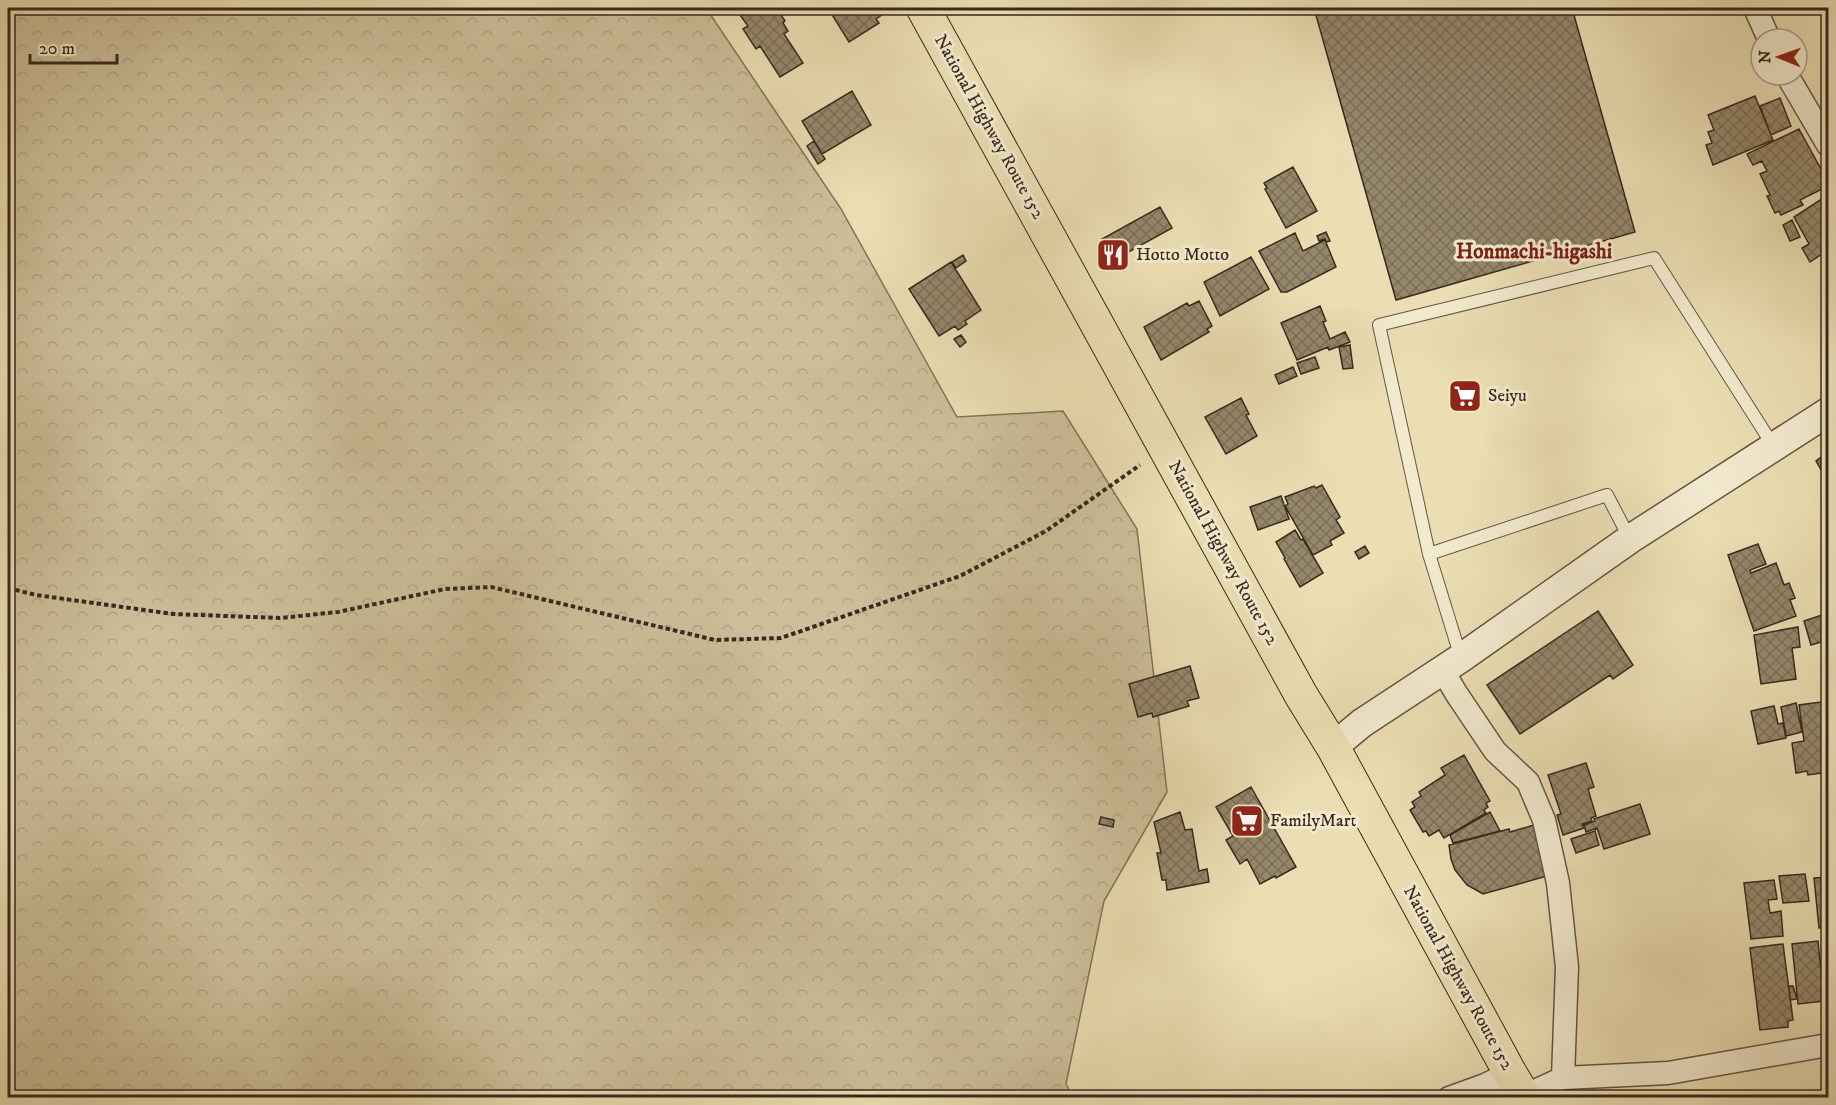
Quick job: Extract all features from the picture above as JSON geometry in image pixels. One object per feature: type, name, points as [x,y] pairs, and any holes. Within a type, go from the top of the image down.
[{"type":"highway","name":"National Highway Route 152","points":[[923,8],[1520,1089]]},
{"type":"street","points":[[1755,8],[1763,27]]},
{"type":"street","points":[[1794,87],[1828,145]]},
{"type":"street","points":[[1333,747],[1362,723],[1630,539],[1828,412]]},
{"type":"street","points":[[1451,663],[1456,693],[1495,751],[1528,782],[1545,820],[1558,883],[1567,967],[1563,1078]]},
{"type":"street","points":[[1449,1098],[1485,1085],[1520,1089],[1563,1078],[1668,1073],[1828,1045]]},
{"type":"lane","points":[[1451,663],[1378,325],[1654,258],[1774,447]]},
{"type":"lane","points":[[1429,554],[1606,495],[1630,539]]},
{"type":"path","points":[[8,588],[36,595],[173,614],[280,618],[338,612],[445,588],[491,586],[715,640],[781,638],[960,576],[1046,531],[1143,463]]},
{"type":"green space","points":[[8,8],[706,8],[841,209],[957,417],[1063,411],[1137,529],[1167,792],[1104,901],[1066,1084],[1073,1097],[8,1097]]},
{"type":"building","points":[[735,8],[776,8],[785,21],[783,23],[788,31],[784,34],[803,63],[780,77],[760,46],[756,49],[743,29],[748,26]]},
{"type":"building","points":[[840,8],[878,8],[883,14],[876,19],[879,23],[849,42],[831,13]]},
{"type":"building","points":[[1314,8],[1572,8],[1635,232],[1396,300]]},
{"type":"building","points":[[852,91],[871,125],[822,154],[802,121]]},
{"type":"building","points":[[1755,96],[1773,140],[1713,165],[1706,145],[1712,143],[1708,132],[1714,130],[1708,115]]},
{"type":"building","points":[[1780,98],[1791,126],[1771,135],[1760,106]]},
{"type":"building","points":[[1799,129],[1828,182],[1828,186],[1800,200],[1803,205],[1781,215],[1779,211],[1775,213],[1767,196],[1770,195],[1760,174],[1767,171],[1762,161],[1753,165],[1747,154]]},
{"type":"building","points":[[814,141],[825,159],[818,164],[807,146]]},
{"type":"building","points":[[1293,167],[1317,211],[1286,228],[1264,183]]},
{"type":"building","points":[[1828,195],[1828,250],[1810,262],[1802,248],[1809,244],[1794,217]]},
{"type":"building","points":[[1160,207],[1172,228],[1114,260],[1102,239]]},
{"type":"building","points":[[1792,220],[1800,237],[1790,241],[1783,225]]},
{"type":"building","points":[[1326,232],[1330,241],[1326,242],[1325,239],[1319,241],[1317,236]]},
{"type":"building","points":[[1295,233],[1303,251],[1325,240],[1336,267],[1287,292],[1281,292],[1259,251]]},
{"type":"building","points":[[963,255],[966,261],[956,268],[952,262]]},
{"type":"building","points":[[1251,257],[1269,289],[1220,316],[1204,282]]},
{"type":"building","points":[[951,262],[981,310],[965,321],[967,324],[958,330],[955,326],[939,336],[909,289]]},
{"type":"building","points":[[1199,301],[1212,326],[1207,329],[1209,332],[1161,360],[1144,327],[1187,303],[1189,306]]},
{"type":"building","points":[[1320,306],[1330,339],[1345,332],[1350,342],[1329,350],[1328,347],[1297,360],[1281,323]]},
{"type":"building","points":[[961,335],[966,342],[960,347],[954,339]]},
{"type":"building","points":[[1350,345],[1353,368],[1343,369],[1339,347]]},
{"type":"building","points":[[1315,357],[1319,368],[1301,374],[1297,363]]},
{"type":"building","points":[[1293,367],[1297,376],[1279,384],[1275,375]]},
{"type":"building","points":[[1241,398],[1249,414],[1246,415],[1257,436],[1226,454],[1205,417]]},
{"type":"building","points":[[1828,452],[1828,482],[1816,461]]},
{"type":"building","points":[[1322,485],[1340,517],[1336,520],[1344,533],[1330,541],[1332,545],[1313,555],[1285,506],[1288,504],[1285,497]]},
{"type":"building","points":[[1281,496],[1289,519],[1258,530],[1250,507]]},
{"type":"building","points":[[1295,530],[1323,573],[1300,587],[1276,542]]},
{"type":"building","points":[[1758,544],[1766,564],[1750,570],[1751,573],[1776,563],[1784,585],[1789,583],[1795,598],[1790,600],[1796,616],[1754,631],[1728,555]]},
{"type":"building","points":[[1365,546],[1369,553],[1359,559],[1355,552]]},
{"type":"building","points":[[1598,611],[1633,665],[1613,679],[1610,675],[1520,734],[1487,685]]},
{"type":"building","points":[[1828,613],[1828,640],[1811,645],[1804,621]]},
{"type":"building","points":[[1798,627],[1800,647],[1792,648],[1796,679],[1761,684],[1754,635]]},
{"type":"building","points":[[1190,666],[1199,698],[1187,701],[1189,706],[1153,717],[1152,713],[1138,717],[1129,684]]},
{"type":"building","points":[[1828,701],[1828,772],[1808,775],[1807,771],[1796,773],[1792,743],[1804,741],[1799,705]]},
{"type":"building","points":[[1796,703],[1802,732],[1786,736],[1781,707]]},
{"type":"building","points":[[1774,706],[1778,724],[1783,723],[1786,738],[1758,744],[1751,711]]},
{"type":"building","points":[[1464,755],[1490,801],[1486,803],[1488,807],[1484,810],[1486,813],[1444,838],[1439,830],[1429,836],[1426,831],[1423,832],[1410,810],[1415,807],[1412,802],[1421,796],[1419,792],[1445,775],[1441,768]]},
{"type":"building","points":[[1586,763],[1594,787],[1588,789],[1596,816],[1591,818],[1592,821],[1582,824],[1584,828],[1563,835],[1557,815],[1561,814],[1548,775]]},
{"type":"building","name":"FamilyMart","points":[[1251,787],[1296,867],[1260,884],[1247,859],[1240,864],[1226,840],[1233,836],[1216,807]]},
{"type":"building","points":[[1640,804],[1650,834],[1604,849],[1597,828],[1586,832],[1584,825],[1595,821],[1594,819]]},
{"type":"building","points":[[1180,812],[1185,830],[1192,829],[1199,871],[1207,869],[1209,882],[1167,890],[1166,880],[1162,880],[1157,853],[1161,853],[1154,822]]},
{"type":"building","points":[[1490,812],[1500,831],[1453,843],[1450,835]]},
{"type":"building","points":[[1101,817],[1114,820],[1113,827],[1099,824]]},
{"type":"building","points":[[1534,825],[1547,876],[1483,894],[1467,885],[1455,870],[1449,845],[1509,829],[1510,832]]},
{"type":"building","points":[[1595,831],[1599,845],[1576,853],[1571,839]]},
{"type":"building","points":[[1805,874],[1809,901],[1783,903],[1779,876]]},
{"type":"building","points":[[1828,877],[1828,927],[1819,928],[1814,878]]},
{"type":"building","points":[[1774,880],[1777,899],[1768,900],[1770,913],[1781,911],[1783,936],[1751,939],[1744,883]]},
{"type":"building","points":[[1824,939],[1828,939],[1828,997],[1827,997]]},
{"type":"building","points":[[1818,941],[1824,1001],[1798,1004],[1792,944]]},
{"type":"building","points":[[1783,944],[1793,1020],[1788,1021],[1788,1027],[1760,1030],[1750,948]]},
{"type":"building","points":[[1789,986],[1793,986],[1797,999],[1790,1000]]},
{"type":"place","name":"Hotto Motto","points":[[1113,255]]},
{"type":"place","name":"Seiyu","points":[[1465,396]]},
{"type":"place","name":"FamilyMart","points":[[1247,821]]},
{"type":"district","name":"Honmachi-higashi","points":[[1534,252]]}]
